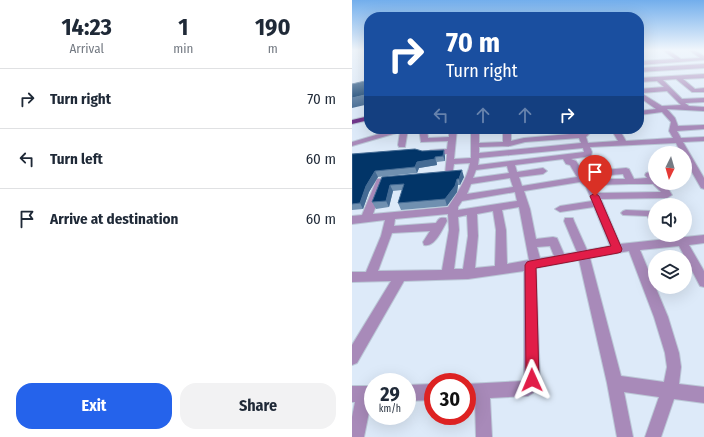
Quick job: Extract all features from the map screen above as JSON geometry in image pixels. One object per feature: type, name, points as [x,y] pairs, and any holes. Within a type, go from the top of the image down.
[{"type":"main road","points":[[352,118],[364,115]]},
{"type":"main road","points":[[352,122],[364,119]]},
{"type":"street","points":[[674,70],[692,90],[704,90]]},
{"type":"street","points":[[644,80],[704,76]]},
{"type":"street","points":[[659,79],[687,108]]},
{"type":"street","points":[[644,91],[668,89]]},
{"type":"street","points":[[644,98],[661,109],[673,120],[673,131],[678,142],[704,186]]},
{"type":"street","points":[[644,102],[663,100]]},
{"type":"street","points":[[670,100],[704,100]]},
{"type":"street","points":[[644,112],[661,109],[704,109]]},
{"type":"street","points":[[673,128],[704,127]]},
{"type":"street","points":[[352,144],[387,134]]},
{"type":"street","points":[[402,150],[404,134]]},
{"type":"street","points":[[423,134],[424,140],[452,139]]},
{"type":"street","points":[[450,162],[452,134]]},
{"type":"street","points":[[428,242],[452,212],[455,204],[460,198],[464,170],[475,145],[475,134]]},
{"type":"street","points":[[507,134],[507,144]]},
{"type":"street","points":[[475,145],[507,144],[524,140],[568,134]]},
{"type":"street","points":[[450,162],[464,170],[588,154],[583,134]]},
{"type":"street","points":[[618,134],[624,144]]},
{"type":"street","points":[[464,170],[586,146],[678,142],[704,139]]},
{"type":"street","points":[[424,153],[452,151]]},
{"type":"street","points":[[565,157],[569,162],[573,163],[596,199],[618,249]]},
{"type":"street","points":[[450,162],[464,170],[514,176],[543,171]]},
{"type":"street","points":[[476,392],[528,388],[531,385],[532,380],[531,244],[523,203],[510,164]]},
{"type":"street","points":[[366,219],[380,181],[407,178]]},
{"type":"street","points":[[460,198],[584,179],[648,182]]},
{"type":"street","points":[[560,209],[596,199],[667,195],[664,190]]},
{"type":"street","points":[[352,220],[452,212],[472,212],[523,203]]},
{"type":"street","points":[[497,208],[501,230],[501,270]]},
{"type":"street","points":[[447,275],[454,230],[452,212]]},
{"type":"street","points":[[468,274],[473,236],[472,212]]},
{"type":"street","points":[[626,213],[648,213]]},
{"type":"street","points":[[370,276],[391,217]]},
{"type":"street","points":[[569,221],[584,256],[615,382],[625,437]]},
{"type":"street","points":[[387,230],[440,226]]},
{"type":"street","points":[[692,240],[704,239]]},
{"type":"street","points":[[531,244],[553,241],[561,260]]},
{"type":"street","points":[[352,277],[468,274],[584,256],[651,242]]},
{"type":"street","points":[[683,242],[704,282]]},
{"type":"street","points":[[633,246],[661,317],[672,353],[674,367],[670,390],[653,437]]},
{"type":"street","points":[[352,358],[400,276]]},
{"type":"street","points":[[615,382],[704,395]]},
{"type":"street","points":[[356,437],[364,394]]},
{"type":"street","points":[[476,397],[484,437]]},
{"type":"building","points":[[364,81],[364,95],[352,98],[352,84]]},
{"type":"building","points":[[415,149],[422,151],[444,150],[443,156],[417,162],[415,167],[375,171],[366,186],[360,203],[352,204],[352,154]]},
{"type":"building","points":[[462,170],[455,186],[445,199],[398,203],[404,184],[390,185],[386,201],[372,202],[382,177]]},
{"type":"route","points":[[532,380],[532,306],[530,265],[618,249],[595,196]]}]
